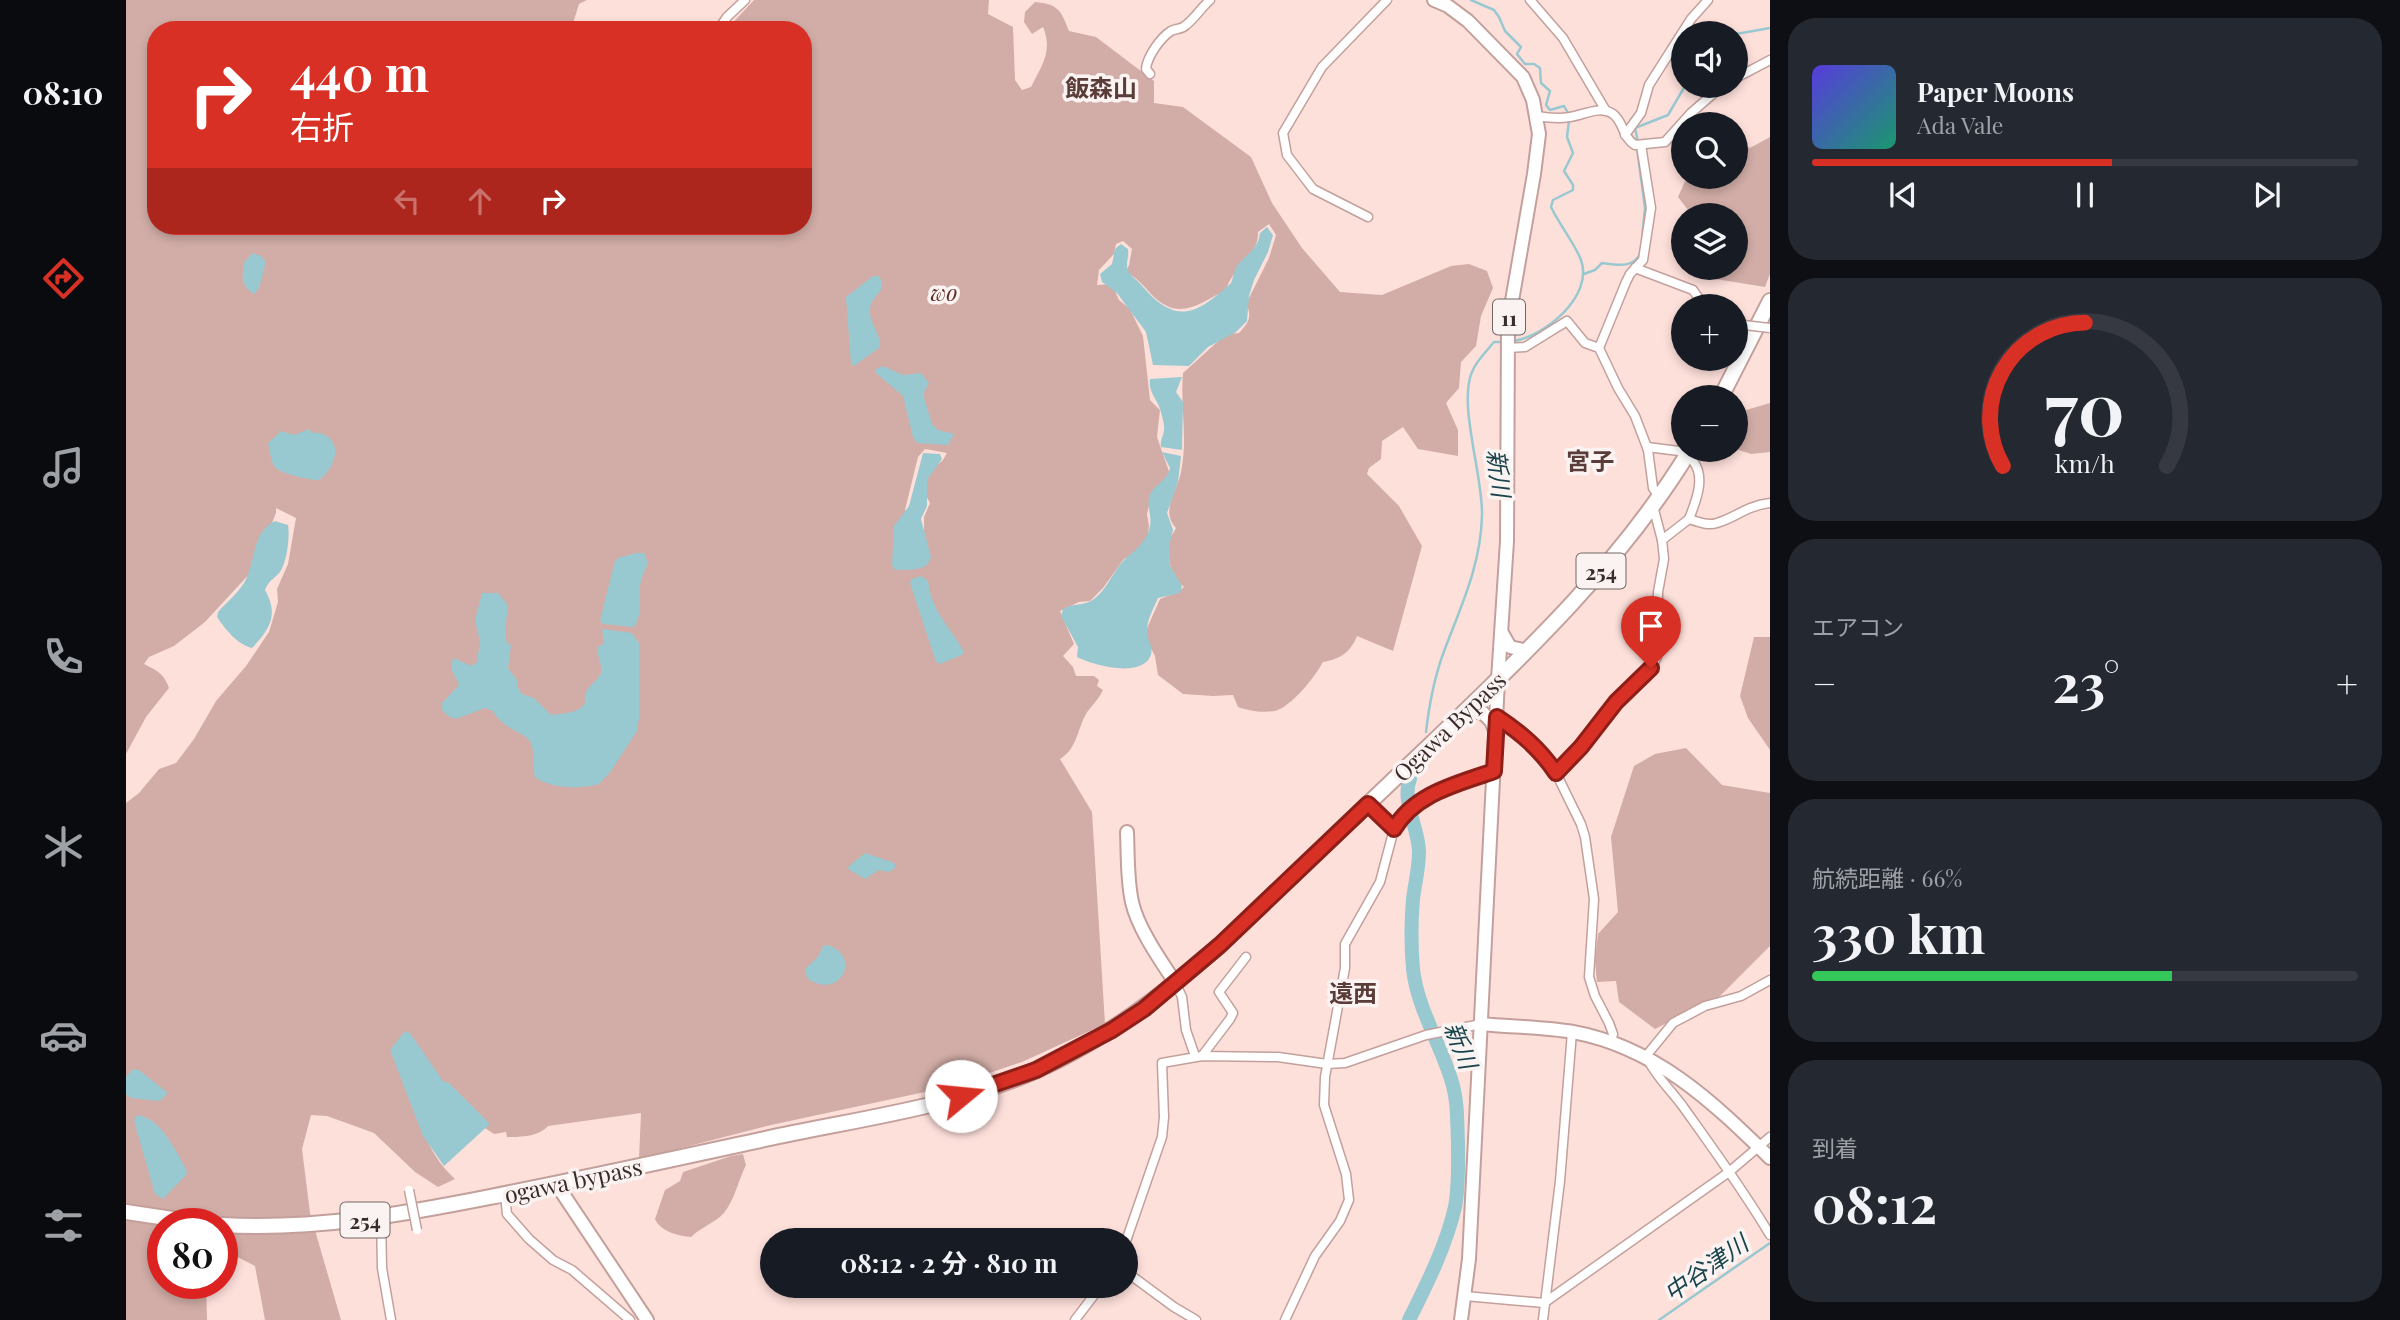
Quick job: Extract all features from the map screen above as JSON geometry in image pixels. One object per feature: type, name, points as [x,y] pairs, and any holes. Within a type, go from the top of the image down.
[{"type":"highway","points":[[1727,385],[1770,301]]},
{"type":"highway","name":"Ogawa Bypass","points":[[557,1185],[920,1107],[1004,1083],[1036,1070],[1112,1030],[1176,984],[1220,945],[1498,680],[1603,570],[1656,502],[1683,462]]},
{"type":"highway","name":"ogawa bypass","points":[[238,1226],[290,1226],[381,1218],[557,1185]]},
{"type":"highway","points":[[126,1212],[147,1215]]},
{"type":"main road","name":"11","points":[[1434,0],[1450,3],[1517,69],[1529,88],[1537,116],[1538,153],[1513,289],[1507,348],[1507,541],[1469,1259],[1461,1320]]},
{"type":"main road","points":[[1502,633],[1510,646],[1527,651]]},
{"type":"main road","points":[[1464,712],[1482,712],[1491,721],[1496,733]]},
{"type":"main road","points":[[1127,832],[1130,888],[1135,912],[1157,956],[1176,984]]},
{"type":"main road","points":[[1481,1024],[1572,1032],[1611,1042],[1646,1056],[1693,1088],[1770,1158]]},
{"type":"main road","points":[[557,1185],[645,1319]]},
{"type":"street","points":[[724,21],[745,0]]},
{"type":"street","points":[[1150,74],[1146,64],[1156,47],[1171,31],[1185,27],[1210,0]]},
{"type":"street","points":[[1368,217],[1312,189],[1287,155],[1283,133],[1322,67],[1387,0]]},
{"type":"street","points":[[1530,0],[1563,38],[1606,111]]},
{"type":"street","points":[[1625,135],[1641,113],[1645,93],[1656,74],[1691,19],[1709,0]]},
{"type":"street","points":[[1748,72],[1770,60]]},
{"type":"street","points":[[1537,116],[1552,119],[1574,117],[1591,111],[1606,111],[1615,116],[1630,142],[1641,145],[1665,142],[1708,98]]},
{"type":"street","points":[[1599,348],[1626,282],[1643,260],[1646,250],[1651,208],[1641,145]]},
{"type":"street","points":[[1635,268],[1693,290],[1696,294]]},
{"type":"street","points":[[1507,348],[1525,347],[1567,321],[1585,343],[1599,348],[1635,416],[1647,447],[1662,540],[1664,559],[1658,592],[1657,657],[1651,668],[1616,702],[1581,747],[1556,773]]},
{"type":"street","points":[[1748,326],[1770,328]]},
{"type":"street","points":[[1647,447],[1671,451]]},
{"type":"street","points":[[1662,540],[1689,519],[1700,481],[1699,470],[1694,462]]},
{"type":"street","points":[[1689,519],[1708,524],[1717,523],[1753,505],[1770,503]]},
{"type":"street","points":[[1497,717],[1522,734],[1544,755],[1556,773],[1585,837],[1594,899],[1590,977],[1595,996],[1613,1034],[1611,1042]]},
{"type":"street","points":[[1285,1320],[1315,1255],[1340,1220],[1349,1200],[1350,1190],[1346,1174],[1324,1105],[1327,1064],[1345,968],[1345,944],[1380,882],[1394,829],[1405,814],[1429,795],[1494,771]]},
{"type":"street","points":[[1368,804],[1394,829]]},
{"type":"street","points":[[1199,1056],[1233,1013],[1219,992],[1246,957]]},
{"type":"street","points":[[1770,980],[1741,996],[1705,1006],[1673,1023],[1646,1056],[1651,1067],[1682,1105],[1729,1172],[1770,1235]]},
{"type":"street","points":[[1176,984],[1182,997],[1186,1030],[1199,1056]]},
{"type":"street","points":[[1131,1228],[1162,1137],[1162,1062],[1199,1056],[1278,1058],[1327,1064],[1359,1060],[1426,1035],[1481,1024]]},
{"type":"street","points":[[1543,1320],[1560,1181],[1572,1032]]},
{"type":"street","points":[[1465,1296],[1544,1303],[1729,1172],[1770,1137]]},
{"type":"street","points":[[409,1190],[416,1230]]},
{"type":"street","points":[[505,1194],[507,1214],[529,1238],[553,1260],[572,1270],[630,1320]]},
{"type":"street","points":[[381,1218],[382,1268],[391,1320]]},
{"type":"street","points":[[1138,1281],[1196,1320]]},
{"type":"street","points":[[1075,1320],[1092,1298]]},
{"type":"green space","name":"wo","points":[[126,0],[587,0],[579,4],[574,21],[147,21],[147,235],[812,235],[812,21],[734,21],[754,0],[989,0],[988,14],[1013,27],[1015,80],[1022,90],[1031,87],[1042,65],[1047,43],[1043,27],[1032,34],[1024,22],[1025,12],[1035,2],[1049,5],[1058,10],[1069,31],[1096,37],[1154,81],[1154,103],[1183,107],[1251,157],[1272,203],[1302,248],[1340,292],[1382,295],[1451,266],[1469,264],[1487,271],[1493,288],[1481,316],[1476,346],[1461,362],[1459,388],[1446,403],[1458,430],[1458,456],[1418,449],[1403,427],[1382,441],[1381,459],[1369,468],[1367,474],[1399,506],[1422,546],[1393,651],[1357,636],[1344,654],[1323,662],[1305,688],[1288,704],[1277,710],[1260,712],[1238,707],[1233,695],[1183,694],[1158,675],[1155,656],[1144,635],[1160,599],[1184,587],[1172,576],[1167,544],[1176,528],[1171,522],[1169,508],[1183,460],[1183,373],[1226,334],[1239,333],[1245,326],[1249,316],[1246,304],[1269,258],[1276,235],[1269,224],[1258,232],[1254,248],[1226,290],[1188,308],[1170,307],[1161,302],[1126,272],[1132,249],[1123,241],[1116,244],[1114,254],[1099,270],[1097,285],[1112,284],[1119,300],[1130,309],[1143,336],[1150,400],[1160,410],[1157,437],[1171,477],[1152,494],[1147,514],[1147,540],[1138,552],[1124,559],[1090,601],[1079,602],[1060,611],[1074,644],[1063,656],[1073,667],[1076,676],[1094,676],[1099,680],[1097,686],[1103,690],[1086,714],[1070,750],[1060,759],[1092,812],[1105,1024],[1022,1062],[948,1087],[771,1125],[639,1159],[641,1113],[548,1126],[534,1134],[507,1137],[506,1132],[494,1134],[406,1076],[429,1144],[444,1168],[455,1179],[438,1187],[415,1172],[374,1133],[327,1116],[311,1115],[302,1149],[310,1213],[341,1320],[265,1320],[255,1266],[238,1257],[238,1208],[147,1208],[147,1299],[206,1299],[207,1320],[126,1320],[126,803],[139,793],[159,769],[176,763],[194,739],[216,701],[246,666],[269,632],[278,602],[277,589],[288,564],[296,518],[276,508],[253,570],[205,622],[174,646],[149,657],[144,664],[162,675],[169,688],[146,717],[126,754]],"holes":[[[925,449],[947,453],[928,473],[923,490],[930,503],[924,517],[924,541],[905,510],[918,457]]]},
{"type":"green space","points":[[1770,137],[1770,274],[1765,287],[1722,280],[1748,280],[1748,203],[1683,203],[1678,197],[1682,189],[1748,189],[1748,147]]},
{"type":"green space","points":[[1770,403],[1770,452],[1748,453],[1748,409]]},
{"type":"green space","points":[[1754,637],[1770,637],[1770,750],[1748,718],[1740,696]]},
{"type":"green space","points":[[1686,748],[1722,785],[1770,793],[1770,946],[1720,996],[1655,1029],[1619,1002],[1616,981],[1597,982],[1595,961],[1598,934],[1618,912],[1611,837],[1634,766],[1655,754]]},
{"type":"green space","points":[[743,1154],[746,1165],[724,1213],[691,1237],[670,1232],[657,1223],[655,1219],[665,1190],[680,1181],[683,1172]]},
{"type":"water","points":[[1267,227],[1273,235],[1249,296],[1247,321],[1236,332],[1208,347],[1189,366],[1153,365],[1146,332],[1117,293],[1102,282],[1100,274],[1112,264],[1115,249],[1121,244],[1128,249],[1129,272],[1155,299],[1166,307],[1187,311],[1208,302],[1231,283],[1237,266]]},
{"type":"water","points":[[253,253],[266,262],[259,288],[254,294],[244,284],[243,275],[245,261]]},
{"type":"water","points":[[873,276],[879,276],[882,282],[881,290],[873,300],[870,310],[880,347],[854,366],[851,364],[846,297]]},
{"type":"water","points":[[883,366],[903,375],[921,373],[929,383],[923,394],[932,424],[938,430],[954,434],[948,445],[917,443],[913,437],[903,396],[876,373],[876,369]]},
{"type":"water","points":[[1182,377],[1176,392],[1183,402],[1182,450],[1161,447],[1164,423],[1160,407],[1150,388],[1150,379]]},
{"type":"water","points":[[309,429],[312,433],[322,433],[334,444],[335,457],[329,470],[319,480],[295,476],[277,469],[273,464],[268,443],[281,431],[294,435]]},
{"type":"water","points":[[1162,452],[1181,456],[1178,482],[1167,513],[1173,530],[1169,546],[1170,566],[1182,586],[1180,593],[1158,598],[1147,626],[1151,653],[1145,663],[1136,667],[1115,668],[1084,660],[1077,657],[1078,647],[1061,616],[1063,609],[1094,599],[1146,537],[1150,523],[1149,498],[1170,468]]},
{"type":"water","points":[[923,453],[940,454],[942,459],[927,480],[927,506],[921,519],[931,557],[926,566],[921,568],[895,570],[892,565],[894,526],[909,506]]},
{"type":"water","points":[[275,521],[288,525],[287,549],[280,572],[265,590],[271,607],[271,621],[252,648],[237,640],[217,617],[218,612],[244,583],[258,540],[267,526]]},
{"type":"water","points":[[636,553],[644,553],[648,563],[641,583],[637,622],[634,627],[603,624],[600,620],[615,561]]},
{"type":"water","points":[[921,576],[928,581],[937,611],[964,652],[940,664],[936,662],[910,583],[912,579]]},
{"type":"water","points":[[482,593],[498,593],[508,605],[505,636],[511,646],[508,668],[518,681],[522,694],[534,698],[551,715],[574,711],[585,703],[588,689],[602,671],[597,647],[604,644],[602,629],[632,633],[639,643],[637,731],[611,771],[599,784],[565,787],[541,781],[535,777],[531,743],[502,722],[493,711],[485,708],[456,719],[441,709],[442,703],[459,685],[451,668],[454,658],[471,666],[477,662],[480,642],[475,620]]},
{"type":"water","points":[[865,853],[892,862],[895,868],[889,872],[879,870],[865,879],[848,869]]},
{"type":"water","points":[[828,945],[838,951],[844,959],[845,967],[843,975],[837,981],[829,985],[819,984],[807,978],[805,969],[818,957],[823,946]]},
{"type":"water","points":[[405,1031],[410,1033],[443,1081],[449,1083],[490,1124],[444,1166],[423,1136],[390,1050]]},
{"type":"water","points":[[133,1069],[139,1070],[168,1093],[160,1101],[131,1098],[126,1094],[126,1077]]},
{"type":"water","points":[[137,1115],[145,1117],[160,1128],[186,1169],[187,1174],[163,1199],[155,1194],[134,1120]]},
{"type":"waterway","points":[[1471,0],[1494,10],[1505,31],[1521,47],[1517,54],[1525,64],[1534,64],[1540,68],[1541,83],[1550,91],[1546,105],[1550,110],[1564,106],[1568,113],[1567,137],[1573,153],[1564,171],[1573,185],[1573,190],[1553,200],[1551,207],[1581,260],[1583,274],[1580,287],[1574,300],[1552,323],[1526,338],[1514,341]]},
{"type":"waterway","points":[[1748,32],[1770,28]]},
{"type":"waterway","points":[[1638,142],[1635,128],[1668,115],[1678,98]]},
{"type":"waterway","points":[[1637,148],[1645,208],[1642,239]]},
{"type":"waterway","points":[[1584,274],[1595,270],[1602,263],[1630,263],[1641,252]]},
{"type":"waterway","name":"新川","points":[[1426,732],[1437,673],[1469,586],[1481,534],[1481,499],[1469,421],[1468,386],[1474,368],[1494,342],[1504,342]]},
{"type":"waterway","name":"新川","points":[[1409,1320],[1447,1236],[1455,1207],[1458,1167],[1457,1111],[1453,1087],[1419,997],[1413,969],[1412,916],[1419,852],[1409,806],[1410,779]]},
{"type":"waterway","name":"中谷津川","points":[[1659,1320],[1770,1243]]},
{"type":"district","name":"飯森山","points":[[1101,87]]},
{"type":"district","name":"宮子","points":[[1590,460]]},
{"type":"district","name":"遠西","points":[[1353,992]]},
{"type":"route","points":[[961,1096],[1036,1070],[1075,1051],[1144,1009],[1220,945],[1368,804],[1394,829],[1405,814],[1429,795],[1494,771],[1497,717],[1522,734],[1544,755],[1556,773],[1581,747],[1606,713],[1651,668]]}]
